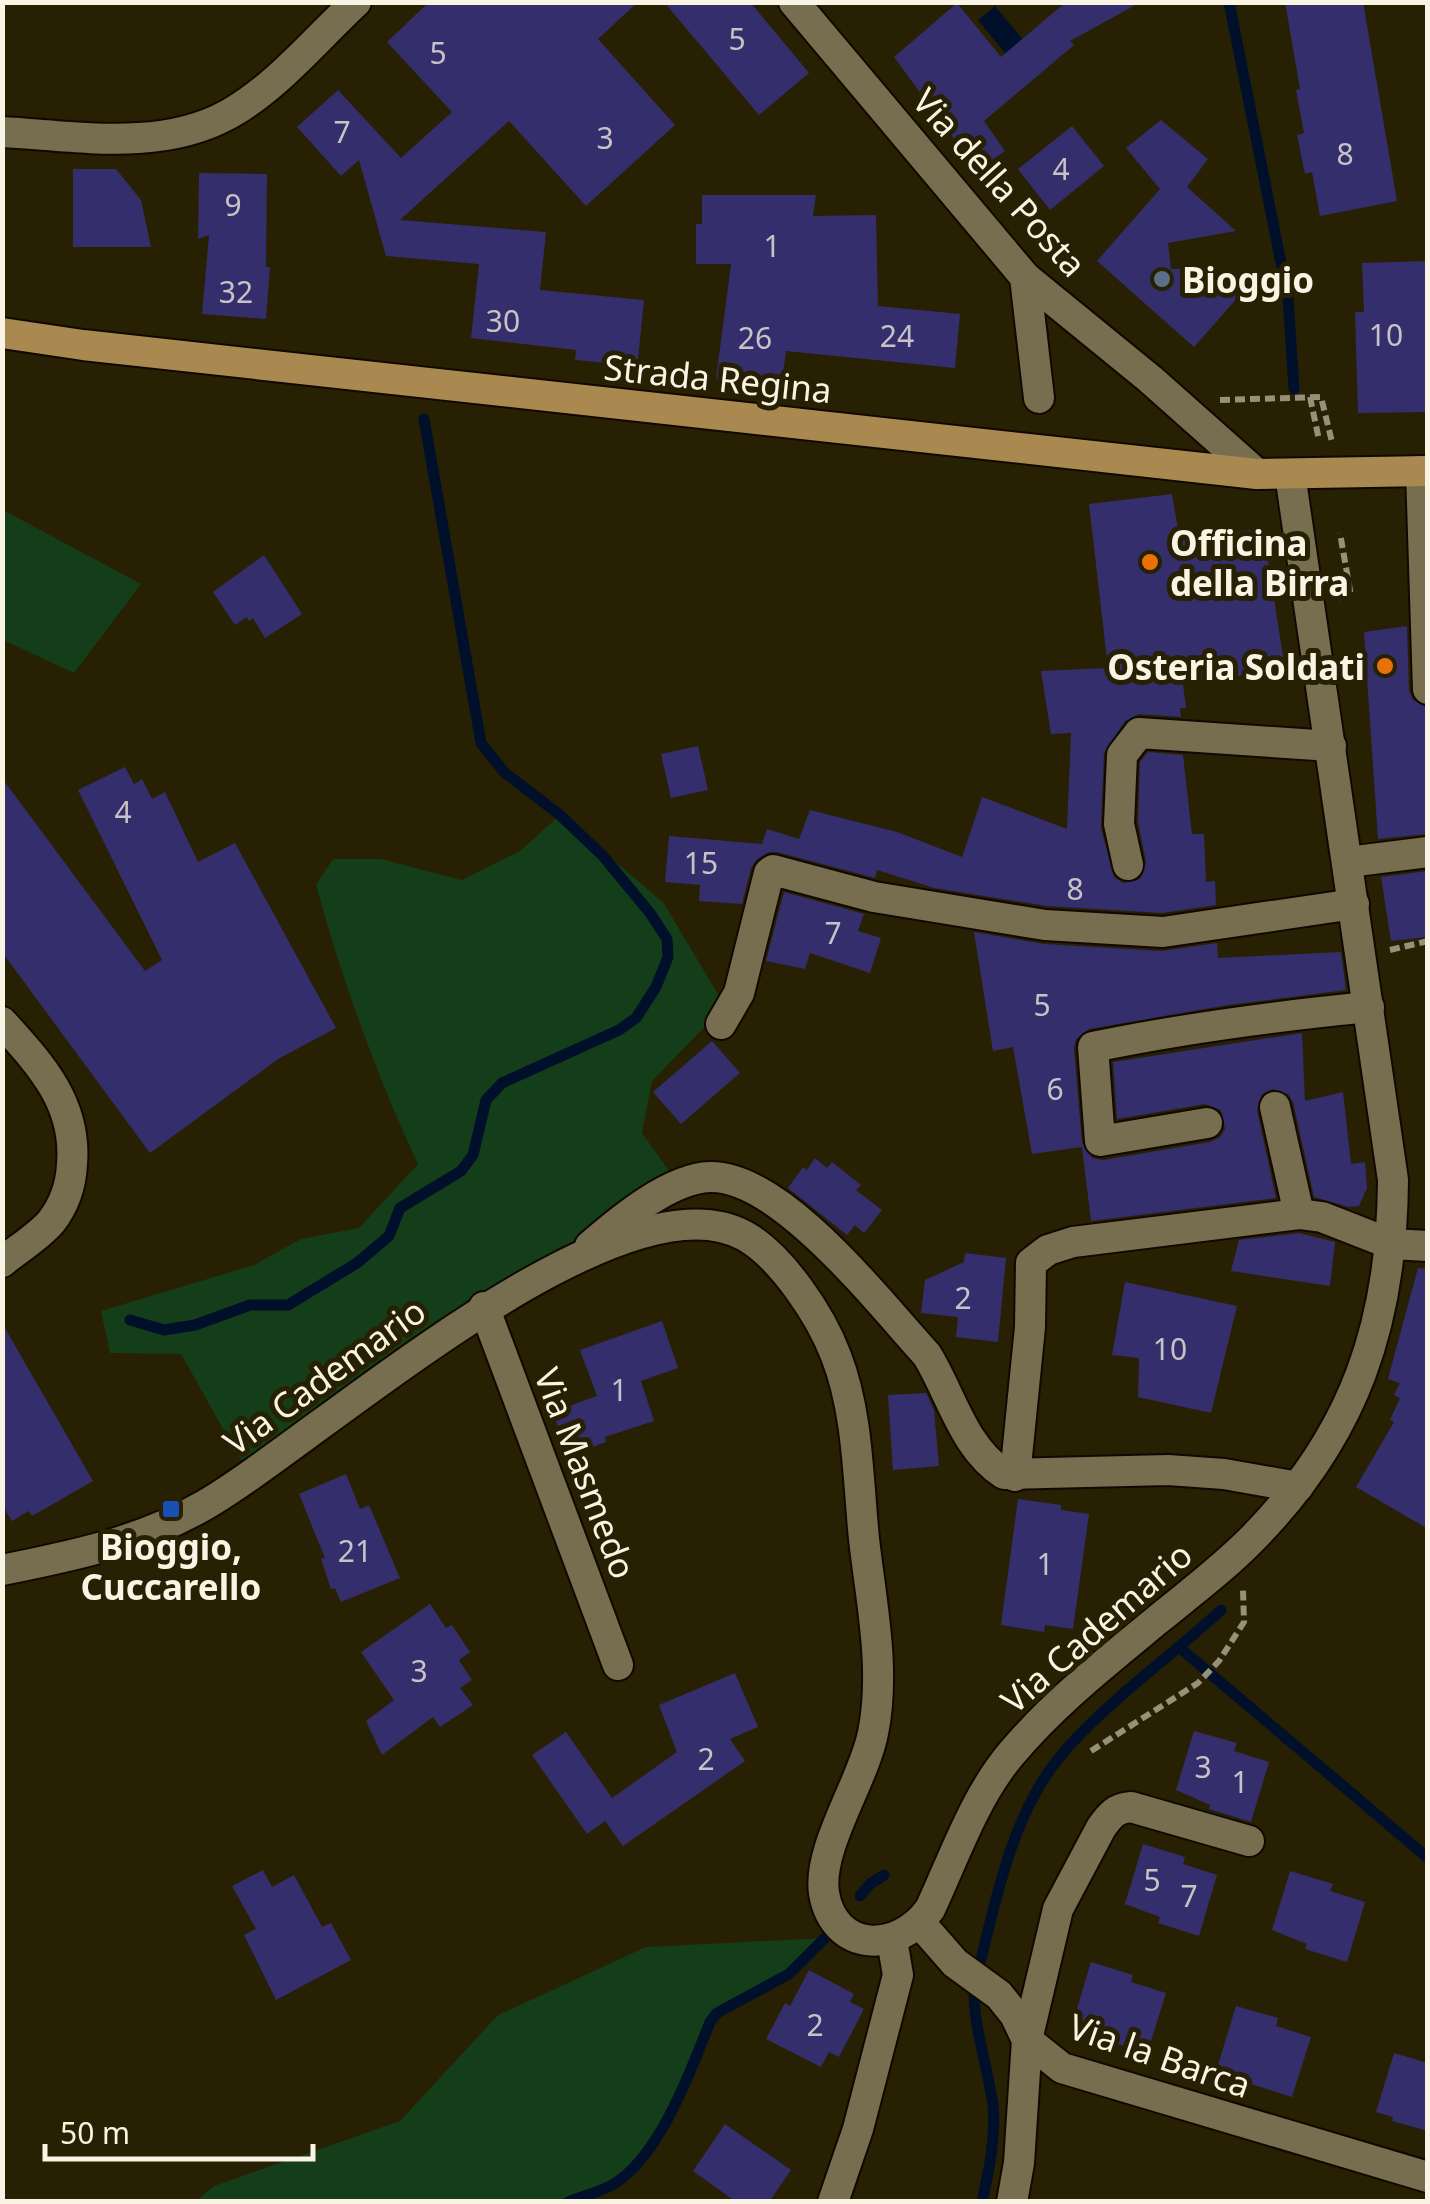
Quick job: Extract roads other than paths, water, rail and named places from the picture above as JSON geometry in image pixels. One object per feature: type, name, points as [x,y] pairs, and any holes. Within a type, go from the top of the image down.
[{"type":"main road","name":"Strada Regina","points":[[2,333],[83,346],[1256,474],[1424,471]]},
{"type":"street","points":[[2,132],[161,136],[212,122],[253,98],[356,2]]},
{"type":"street","name":"Via della Posta","points":[[794,2],[1026,277],[1256,474]]},
{"type":"street","points":[[1026,277],[1039,398]]},
{"type":"street","points":[[1424,471],[1428,689]]},
{"type":"street","name":"Via Cademario","points":[[2,1570],[119,1543],[202,1507],[253,1476],[484,1308],[538,1276],[678,1225],[703,1223],[726,1228],[748,1238],[784,1272],[835,1353],[852,1424],[876,1651],[877,1700],[863,1768],[826,1858],[824,1898],[846,1931],[866,1941],[892,1940],[920,1923],[1007,1758],[1075,1688],[1242,1549],[1298,1488],[1330,1444],[1363,1374],[1392,1244],[1393,1180],[1290,474]]},
{"type":"street","points":[[1128,865],[1118,824],[1122,755],[1139,732],[1330,746]]},
{"type":"street","points":[[1348,862],[1428,852]]},
{"type":"street","points":[[721,1024],[739,993],[769,873],[778,870],[874,897],[969,915],[1045,925],[1163,932],[1354,904]]},
{"type":"street","points":[[1207,1123],[1100,1141],[1093,1047],[1253,1018],[1370,1008]]},
{"type":"street","points":[[2,1022],[39,1063],[63,1099],[74,1142],[70,1190],[50,1222],[2,1262]]},
{"type":"street","points":[[1274,1107],[1299,1214]]},
{"type":"street","points":[[574,1260],[625,1216],[679,1185],[710,1177],[752,1186],[786,1207],[927,1355],[972,1444],[986,1462],[1004,1474],[1168,1470],[1224,1474],[1298,1488]]},
{"type":"street","points":[[1015,1476],[1030,1327],[1030,1272],[1038,1256],[1073,1242],[1299,1214],[1322,1217],[1392,1244],[1428,1246]]},
{"type":"street","name":"Via Masmedo","points":[[484,1308],[618,1666]]},
{"type":"street","points":[[1012,2202],[1019,2163],[1027,2040],[1058,1909],[1110,1815],[1131,1807],[1249,1840]]},
{"type":"street","name":"Via la Barca","points":[[920,1923],[1015,2016],[1027,2040],[1062,2068],[1428,2178]]},
{"type":"street","points":[[832,2202],[858,2129],[898,1975],[892,1940]]},
{"type":"water","points":[[995,6],[1031,49],[1014,64],[978,20]]},
{"type":"waterway","points":[[1229,2],[1288,298],[1294,389]]},
{"type":"waterway","points":[[130,1320],[164,1330],[195,1325],[250,1305],[288,1305],[357,1263],[389,1236],[400,1208],[461,1171],[473,1155],[486,1100],[502,1083],[619,1030],[636,1018],[656,987],[668,957],[667,939],[603,856],[560,815],[504,772],[481,743],[424,419]]},
{"type":"waterway","points":[[982,2202],[994,2118],[974,1987],[1017,1833],[1040,1785],[1076,1738],[1221,1610]]},
{"type":"waterway","points":[[1180,1648],[1428,1858]]},
{"type":"waterway","points":[[860,1896],[884,1875]]},
{"type":"waterway","points":[[568,2202],[612,2185],[644,2155],[672,2112],[717,2013],[789,1974],[825,1938]]},
{"type":"place","name":"Bioggio","points":[[1162,279]]},
{"type":"place","name":"Officina della Birra","points":[[1150,562]]},
{"type":"place","name":"Osteria Soldati","points":[[1385,666]]},
{"type":"place","name":"Bioggio, Cuccarello","points":[[171,1509]]}]
